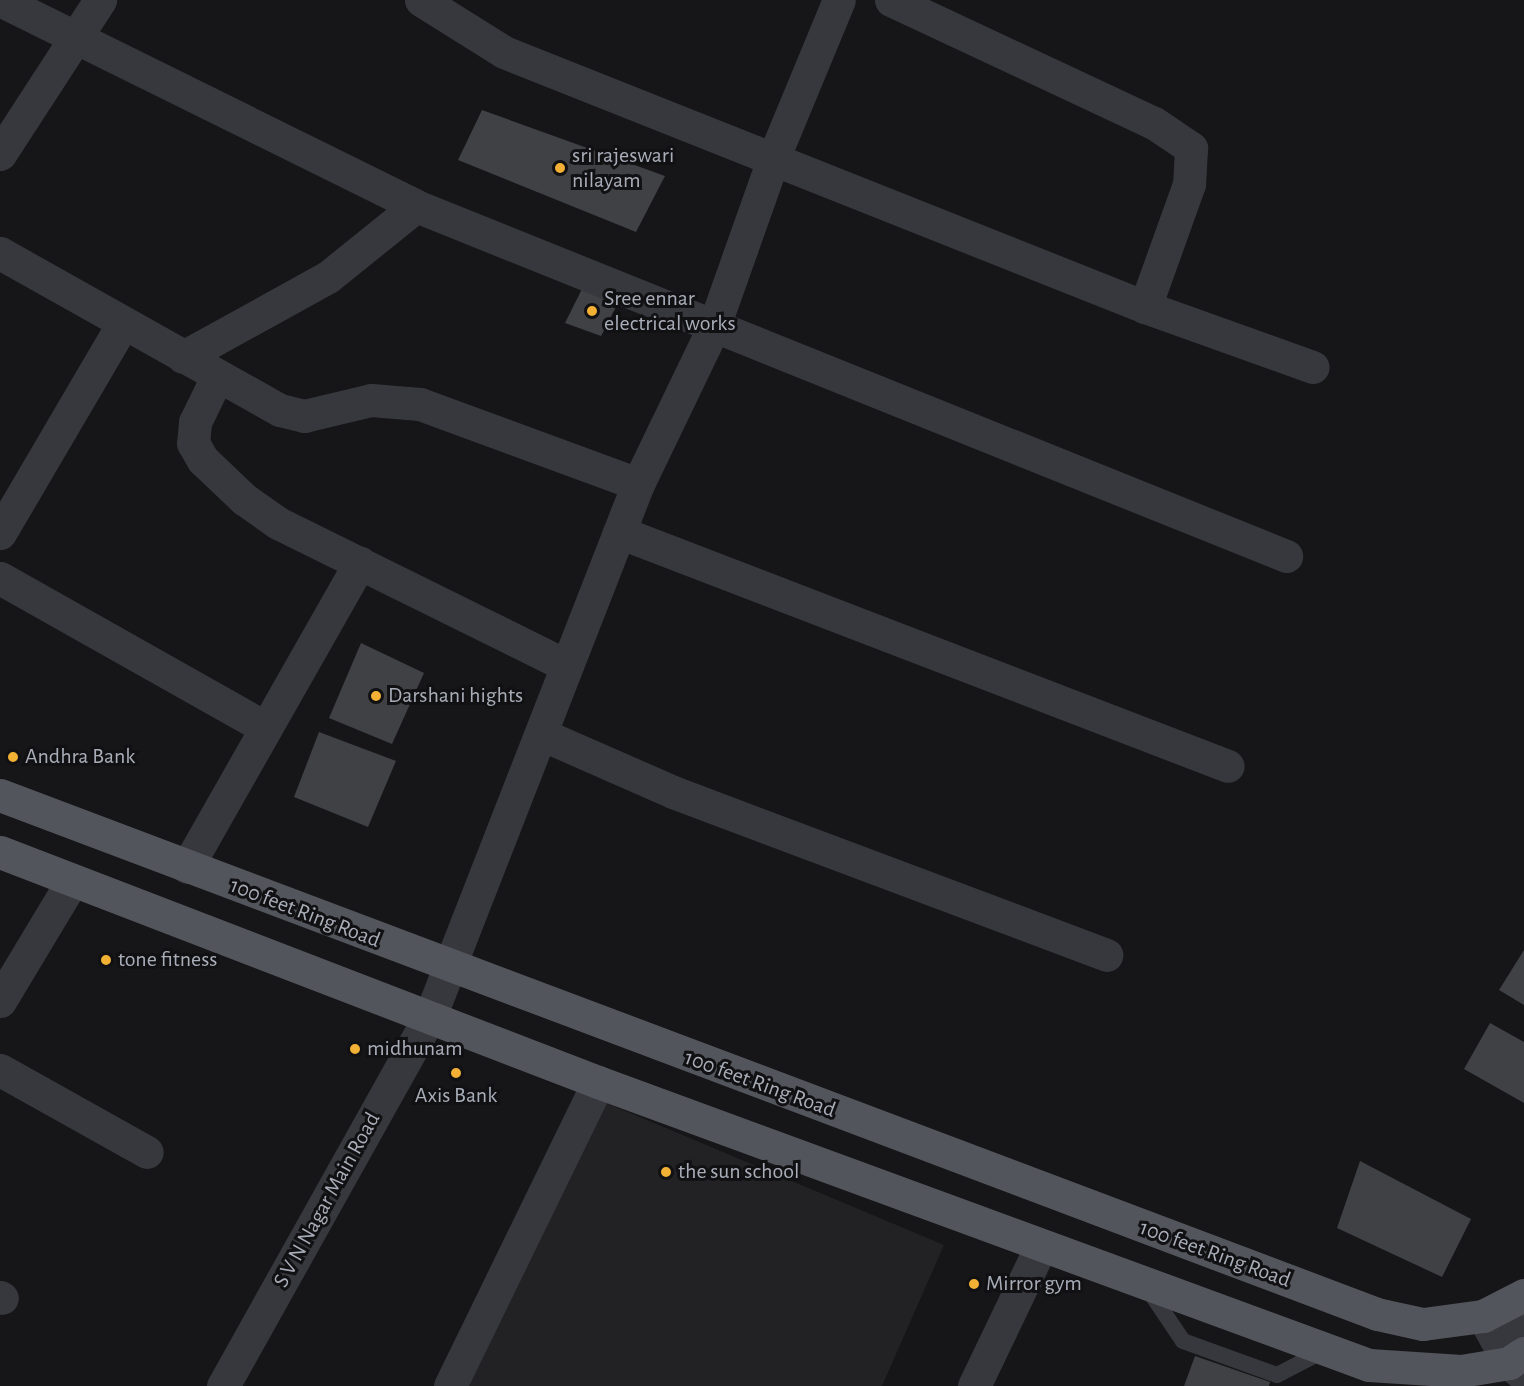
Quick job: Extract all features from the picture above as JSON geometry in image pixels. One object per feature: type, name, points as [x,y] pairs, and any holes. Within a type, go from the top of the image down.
[{"type":"main road","name":"100 feet Ring Road","points":[[0,795],[448,968],[1377,1314],[1423,1324],[1511,1310]]},
{"type":"main road","points":[[0,852],[430,1014],[598,1082],[1040,1248],[1369,1365],[1460,1379],[1519,1363]]},
{"type":"street","points":[[0,0],[76,40],[416,206],[1286,556]]},
{"type":"street","points":[[0,154],[100,0]]},
{"type":"street","points":[[421,0],[504,52],[1145,307],[1313,367]]},
{"type":"street","name":"S V N Nagar Main Road","points":[[223,1386],[430,1014],[638,484],[714,326],[773,159],[839,0]]},
{"type":"street","points":[[891,0],[1186,142],[1194,162],[1189,184],[1145,307]]},
{"type":"street","points":[[183,357],[328,277],[416,206]]},
{"type":"street","points":[[0,253],[255,399],[304,416],[371,400],[420,404],[638,484]]},
{"type":"street","points":[[0,533],[123,323]]},
{"type":"street","points":[[217,377],[192,432],[203,460],[278,522],[567,666]]},
{"type":"street","points":[[620,532],[1228,766]]},
{"type":"street","points":[[187,867],[360,563]]},
{"type":"street","points":[[0,578],[266,728]]},
{"type":"street","points":[[540,734],[673,792],[1106,955]]},
{"type":"street","points":[[0,1001],[72,880]]},
{"type":"street","points":[[0,1070],[147,1152]]},
{"type":"street","points":[[450,1386],[598,1082]]},
{"type":"street","points":[[974,1386],[1040,1248]]},
{"type":"street","points":[[1511,1310],[1519,1363]]},
{"type":"shaded area","name":"the sun school","points":[[597,1099],[944,1245],[882,1386],[458,1386]]},
{"type":"building","name":"sri rajeswari nilayam","points":[[482,110],[665,176],[636,232],[458,160]]},
{"type":"building","name":"Sree ennar electrical works","points":[[584,285],[620,299],[601,336],[565,323]]},
{"type":"building","name":"Darshani hights","points":[[361,643],[424,673],[392,744],[329,718]]},
{"type":"building","points":[[319,732],[396,761],[368,827],[294,797]]},
{"type":"building","points":[[1524,950],[1524,1005],[1499,990]]},
{"type":"building","points":[[1490,1023],[1524,1042],[1524,1103],[1464,1069]]},
{"type":"building","points":[[1360,1161],[1471,1219],[1442,1277],[1337,1228]]},
{"type":"building","points":[[1195,1356],[1270,1382],[1269,1386],[1184,1386]]},
{"type":"place","name":"sri rajeswari nilayam","points":[[560,168]]},
{"type":"place","name":"Sree ennar electrical works","points":[[592,311]]},
{"type":"place","name":"Darshani hights","points":[[376,696]]},
{"type":"place","name":"Andhra Bank","points":[[13,757]]},
{"type":"place","name":"tone fitness","points":[[106,960]]},
{"type":"place","name":"midhunam","points":[[355,1049]]},
{"type":"place","name":"Axis Bank","points":[[456,1073]]},
{"type":"place","name":"the sun school","points":[[666,1172]]},
{"type":"place","name":"Mirror gym","points":[[974,1284]]}]
